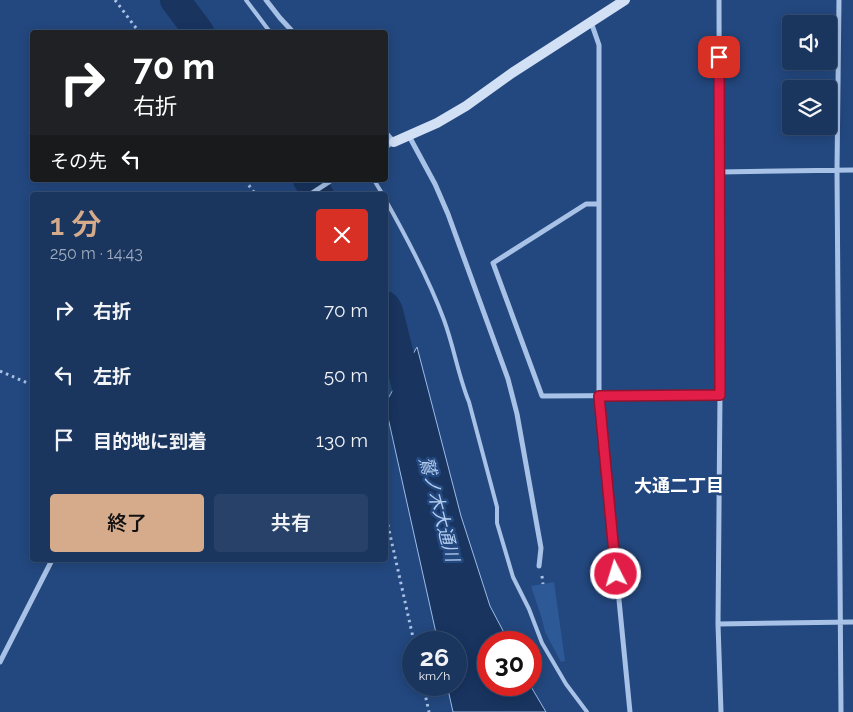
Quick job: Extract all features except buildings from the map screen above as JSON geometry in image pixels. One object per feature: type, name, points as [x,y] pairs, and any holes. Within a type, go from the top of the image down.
[{"type":"street","points":[[266,0],[291,30]]},
{"type":"street","points":[[389,145],[436,123],[466,106],[512,73],[625,0]]},
{"type":"street","points":[[719,0],[720,395],[718,624],[721,712]]},
{"type":"street","points":[[839,0],[837,170],[841,712]]},
{"type":"street","points":[[591,22],[599,45],[599,396],[630,712]]},
{"type":"street","points":[[408,136],[435,184],[448,214],[508,379],[518,414],[541,548],[539,566]]},
{"type":"street","points":[[720,172],[853,170]]},
{"type":"street","points":[[314,192],[329,182]]},
{"type":"street","points":[[598,204],[586,204],[493,263],[542,396],[720,395]]},
{"type":"street","points":[[0,662],[51,562]]},
{"type":"street","points":[[718,624],[853,622]]},
{"type":"lane","points":[[246,0],[268,30]]},
{"type":"lane","points":[[388,205],[427,280],[445,322],[497,507],[497,523],[513,577],[529,609],[542,643],[566,684],[586,712]]},
{"type":"path","points":[[115,0],[138,30]]},
{"type":"path","points":[[0,371],[30,384]]},
{"type":"path","points":[[388,525],[412,631]]},
{"type":"path","points":[[425,696],[429,712]]},
{"type":"shaded area","points":[[554,582],[565,661],[561,662],[545,632],[531,586]]},
{"type":"water","points":[[417,347],[461,516],[490,606],[503,631],[477,631],[477,696],[537,696],[546,712],[453,712],[449,696],[467,696],[467,631],[436,631],[388,417],[388,399]]},
{"type":"waterway","name":"鷲ノ木大通川","points":[[175,0],[198,30]]},
{"type":"waterway","name":"鷲ノ木大通川","points":[[309,182],[317,192]]},
{"type":"waterway","name":"鷲ノ木大通川","points":[[388,311],[413,412]]},
{"type":"district","name":"大通二丁目","points":[[679,486]]},
{"type":"route","points":[[616,574],[599,396],[720,395],[719,57]]}]
